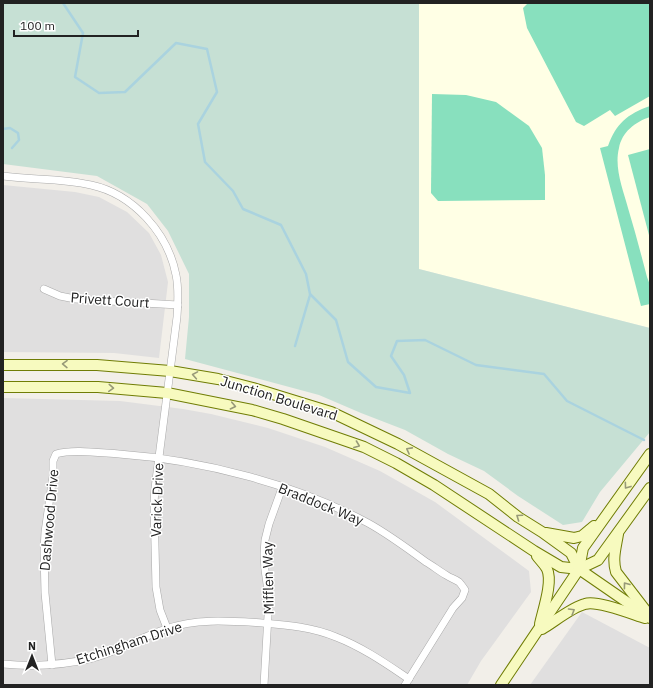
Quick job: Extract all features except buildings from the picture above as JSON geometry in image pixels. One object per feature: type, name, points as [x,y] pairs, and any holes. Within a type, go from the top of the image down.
[{"type":"main road","name":"Junction Boulevard","points":[[3,365],[97,365],[170,371],[239,384],[331,412],[398,444],[489,494],[518,517],[571,553],[580,569],[650,618]]},
{"type":"main road","name":"Junction Boulevard","points":[[3,387],[98,388],[167,394],[252,410],[317,430],[364,447],[396,463],[471,508],[534,551],[561,567],[580,569]]},
{"type":"main road","points":[[501,685],[580,569],[583,548],[650,454]]},
{"type":"main road","points":[[580,569],[598,560],[650,488]]},
{"type":"main road","points":[[542,532],[568,537],[582,536],[603,519]]},
{"type":"main road","points":[[619,531],[614,557],[616,572],[650,618]]},
{"type":"main road","points":[[534,551],[547,569],[549,584],[539,631]]},
{"type":"main road","points":[[539,631],[586,603],[597,604],[650,618]]},
{"type":"street","name":"Varick Drive","points":[[3,176],[75,182],[92,185],[106,190],[135,207],[147,217],[156,229],[174,264],[177,276],[178,305],[158,458],[154,504],[156,587],[160,610],[167,628]]},
{"type":"street","name":"Privett Court","points":[[44,289],[60,296],[75,299],[178,305]]},
{"type":"street","name":"Dashwood Drive","points":[[52,665],[45,593],[44,551],[53,476],[53,461],[56,454],[64,452],[99,453],[158,458]]},
{"type":"street","name":"Braddock Way","points":[[158,458],[221,470],[282,488],[333,507],[368,523],[447,576],[460,583],[464,590],[462,598],[453,608],[407,682]]},
{"type":"street","name":"Mifflen Way","points":[[264,685],[269,598],[265,570],[265,540],[282,488]]},
{"type":"street","name":"Etchingham Drive","points":[[3,664],[32,666],[52,665],[94,658],[167,628],[210,621],[295,626],[334,636],[376,657],[407,682]]},
{"type":"shaded area","points":[[3,3],[419,3],[419,269],[650,328],[650,432],[600,492],[582,522],[563,525],[518,496],[484,471],[448,454],[405,430],[319,395],[185,359],[189,317],[189,274],[168,231],[147,204],[97,176],[3,164]]},
{"type":"shaded area","points":[[419,3],[650,3],[650,328],[419,269]]},
{"type":"shaded area","points":[[3,185],[75,192],[99,197],[127,212],[149,233],[161,255],[168,282],[159,358],[114,353],[3,352]]},
{"type":"shaded area","points":[[3,398],[120,401],[183,409],[211,414],[268,428],[325,447],[380,471],[435,502],[529,571],[531,592],[481,661],[467,685],[3,685]]},
{"type":"shaded area","points":[[582,612],[650,648],[650,685],[530,685]]},
{"type":"green space","points":[[528,3],[650,3],[650,96],[615,116],[610,110],[584,126],[576,122],[527,28],[523,8]]},
{"type":"green space","points":[[432,94],[466,95],[496,102],[529,126],[542,148],[545,175],[545,200],[438,201],[431,193]]},
{"type":"green space","points":[[650,106],[650,117],[634,125],[626,132],[619,148],[618,156],[618,171],[650,285],[650,304],[641,306],[600,148],[608,146],[611,138],[623,121],[629,116]]},
{"type":"green space","points":[[650,149],[650,239],[628,155]]},
{"type":"waterway","points":[[63,3],[83,33],[75,77],[99,93],[125,92],[176,43],[207,49],[217,92],[198,124],[205,162],[233,191],[243,209],[281,225],[306,274],[310,294],[336,320],[348,362],[376,387],[410,393],[404,375],[391,356],[397,341],[425,340],[476,365],[544,374],[567,401],[644,440]]},
{"type":"waterway","points":[[3,129],[10,128],[18,133],[19,140],[12,148]]},
{"type":"waterway","points":[[295,346],[310,295]]}]
